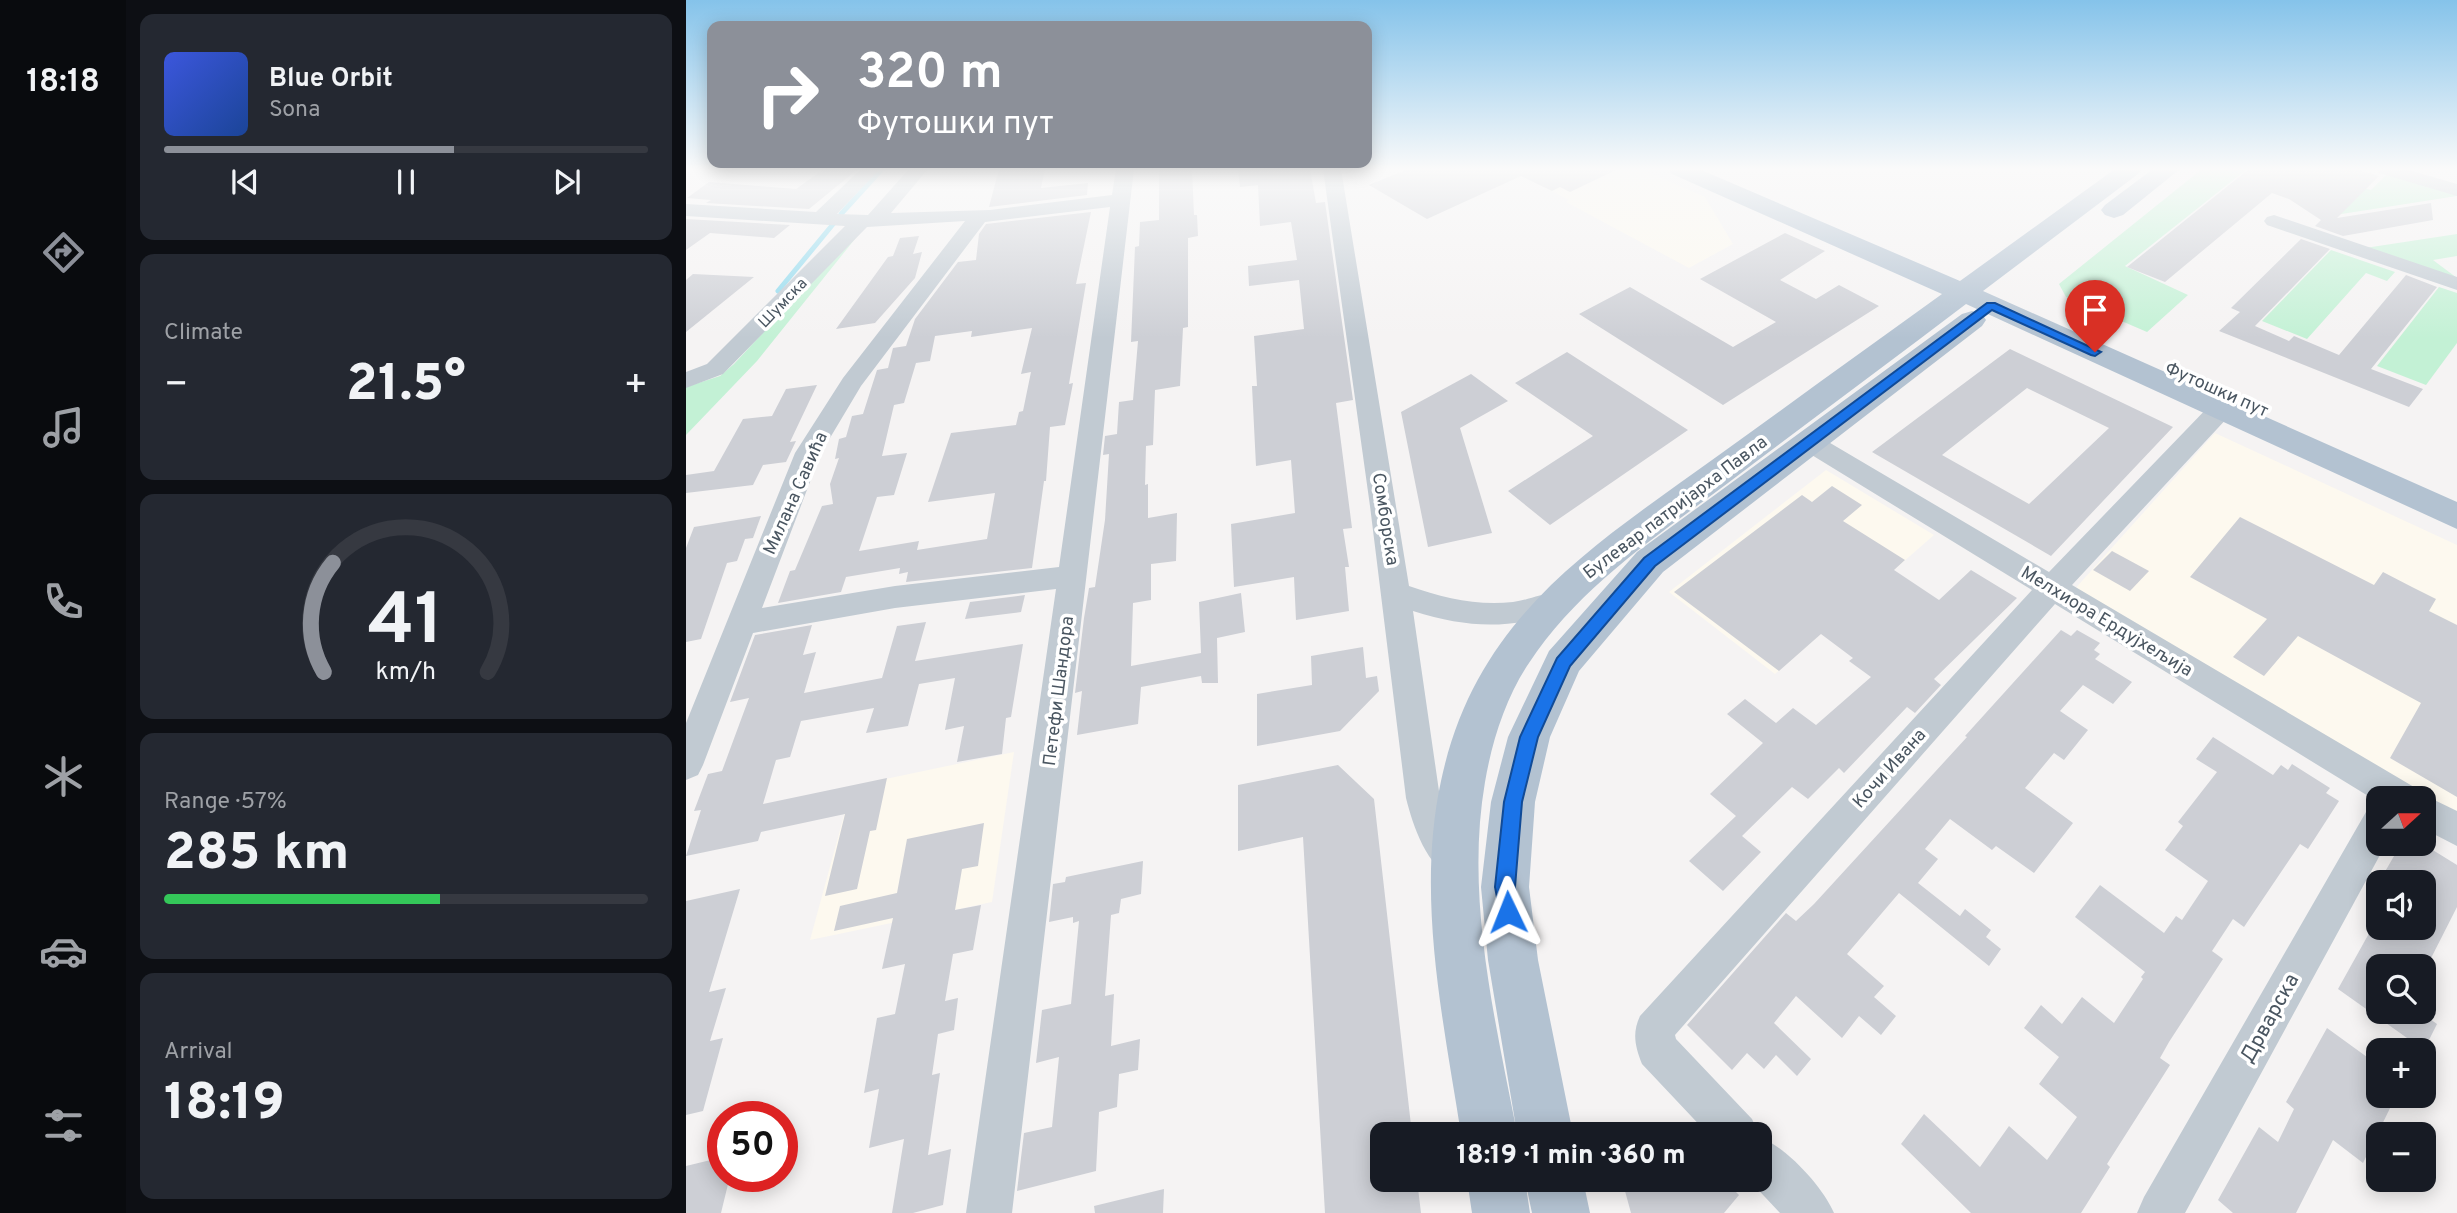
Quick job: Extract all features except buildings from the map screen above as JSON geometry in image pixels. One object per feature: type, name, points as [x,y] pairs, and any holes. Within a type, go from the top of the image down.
[{"type":"main road","name":"Футошки пут","points":[[1823,226],[1990,292],[2457,495]]},
{"type":"main road","points":[[1846,226],[1935,264],[1990,292],[2066,226]]},
{"type":"main road","points":[[2074,241],[2094,226]]},
{"type":"main road","name":"Футошки пут","points":[[1990,292],[2221,409],[2457,516]]},
{"type":"main road","name":"Булевар патријарха Павла","points":[[1543,1122],[1513,960],[1505,887],[1513,802],[1529,737],[1563,663],[1650,562],[1811,443],[1990,292]]},
{"type":"main road","name":"Булевар патријарха Павла","points":[[1487,1122],[1462,967],[1455,901],[1455,862],[1461,786],[1485,706],[1503,669],[1556,603],[1611,552],[1990,292]]},
{"type":"main road","points":[[1498,1192],[1502,1213]]},
{"type":"main road","points":[[1557,1192],[1561,1213]]},
{"type":"street","name":"Шумска","points":[[692,380],[715,369],[733,353],[862,226]]},
{"type":"street","name":"Милана Савића","points":[[686,765],[808,453],[851,383],[972,226]]},
{"type":"street","name":"Петефи Шандора","points":[[989,1213],[1119,226]]},
{"type":"street","name":"Сомборска","points":[[1341,226],[1397,593],[1409,706],[1423,798],[1429,821],[1455,862]]},
{"type":"street","points":[[2287,226],[2457,284]]},
{"type":"street","name":"Кочи Ивана","points":[[1726,1122],[1657,1049],[1654,1030],[2052,588],[2221,409]]},
{"type":"street","name":"Мелхиора Ердујхељија","points":[[1811,443],[2052,588],[2368,786]]},
{"type":"street","points":[[740,624],[895,597],[1073,576]]},
{"type":"street","points":[[1397,593],[1481,616],[1517,615],[1556,603]]},
{"type":"street","name":"Мелхиора Ердујхељија","points":[[2436,821],[2457,830]]},
{"type":"street","name":"Дрварска","points":[[2160,1213],[2368,856]]},
{"type":"street","points":[[1772,1172],[1811,1213]]},
{"type":"shaded area","points":[[1610,226],[1722,226],[1733,244],[1689,268]]},
{"type":"shaded area","points":[[2215,433],[2457,545],[2457,815],[2436,803],[2436,786],[2407,786],[2073,591]]},
{"type":"shaded area","points":[[1826,470],[1934,535],[1775,674],[1669,592]]},
{"type":"shaded area","points":[[1014,752],[992,902],[810,940],[852,786]]},
{"type":"green space","points":[[862,226],[866,226],[757,361],[686,435],[686,387],[720,376]]},
{"type":"green space","points":[[2132,226],[2176,226],[2125,266],[2188,295],[2147,332],[2066,297],[2059,284]]},
{"type":"green space","points":[[2457,234],[2457,256],[2433,260],[2457,278],[2365,248]]},
{"type":"green space","points":[[2331,250],[2395,272],[2387,281],[2366,273],[2307,339],[2262,321]]},
{"type":"green space","points":[[2439,287],[2457,293],[2457,343],[2426,385],[2377,366]]},
{"type":"waterway","points":[[778,291],[832,226]]},
{"type":"route","points":[[1508,912],[1505,887],[1513,802],[1529,737],[1563,663],[1650,562],[1991,305],[2095,352]]}]
